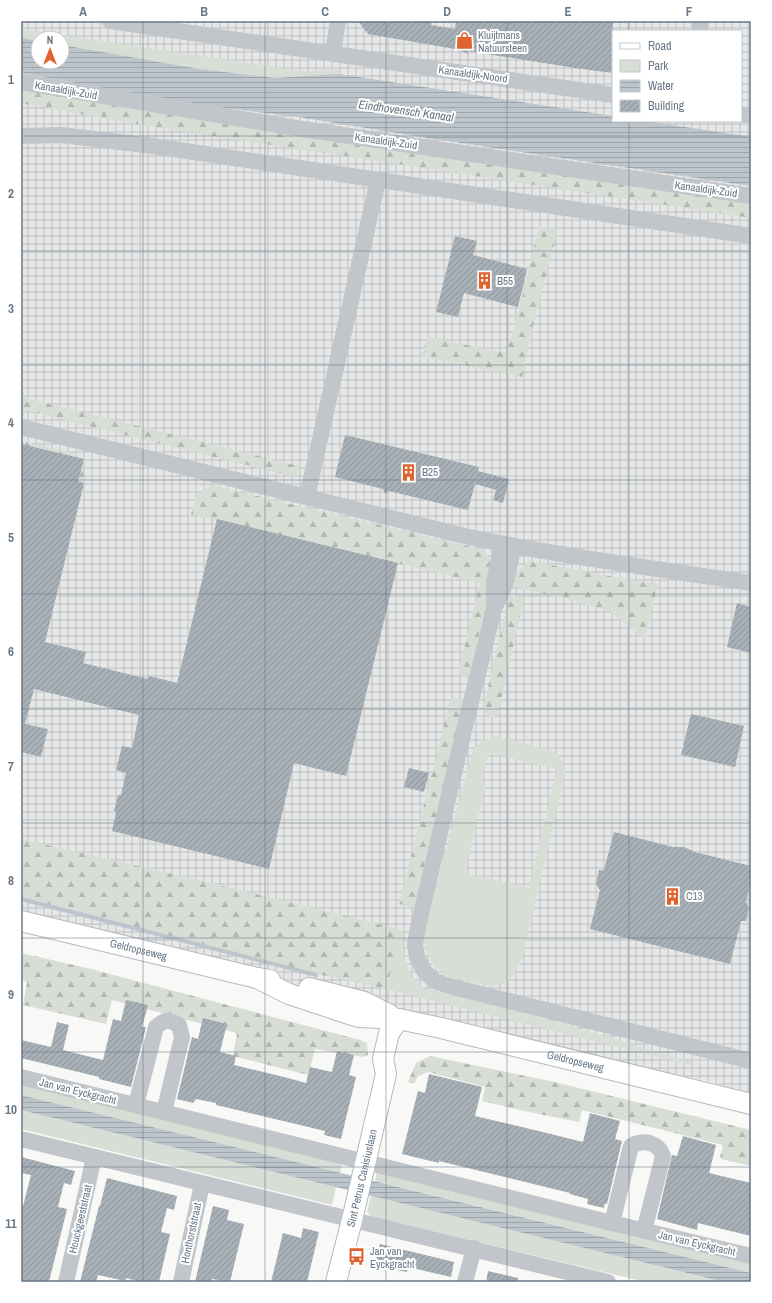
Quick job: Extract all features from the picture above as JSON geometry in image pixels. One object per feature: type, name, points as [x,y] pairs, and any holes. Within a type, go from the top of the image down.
[{"type":"main road","name":"Geldropseweg","points":[[21,921],[257,978],[289,994],[352,1015],[360,1017],[399,1019],[452,1030],[751,1104]]},
{"type":"main road","name":"Sint Petrus Canisiuslaan","points":[[336,1282],[386,1074],[396,1062],[402,1036],[399,1019]]},
{"type":"street","name":"Kanaaldijk-Noord","points":[[110,21],[612,94]]},
{"type":"street","points":[[333,53],[338,21]]},
{"type":"street","name":"Kanaaldijk-Zuid","points":[[21,82],[296,128],[751,196]]},
{"type":"street","points":[[21,136],[61,135],[153,146],[751,236]]},
{"type":"street","points":[[307,497],[378,180]]},
{"type":"street","points":[[21,427],[470,537],[508,545],[751,583]]},
{"type":"street","points":[[508,545],[505,585],[494,609],[466,722],[418,927],[415,945],[417,957],[424,971],[435,982],[751,1061]]},
{"type":"street","points":[[136,1105],[156,1027],[164,1021],[170,1021],[178,1025],[182,1037],[164,1112]]},
{"type":"street","name":"Jan van Eyckgracht","points":[[21,1077],[164,1112],[364,1167],[751,1256]]},
{"type":"street","points":[[21,1139],[202,1184],[354,1211],[474,1248],[600,1281]]},
{"type":"street","name":"Jan van Eyckgracht","points":[[612,1224],[631,1146],[644,1142],[654,1144],[660,1148],[663,1156],[644,1231]]},
{"type":"street","name":"Houckgeeststraat","points":[[66,1282],[94,1157]]},
{"type":"street","name":"Honthorststraat","points":[[181,1282],[202,1184]]},
{"type":"street","points":[[465,1282],[474,1248]]},
{"type":"shaded area","points":[[21,21],[751,21],[751,1093],[707,1081],[386,1014],[21,920]]},
{"type":"green space","points":[[21,29],[30,30],[30,40],[21,38]]},
{"type":"green space","points":[[70,36],[308,72],[325,69],[339,70],[339,74],[276,78],[199,69],[70,46]]},
{"type":"green space","points":[[21,87],[751,201],[751,218],[128,123],[21,103]]},
{"type":"green space","points":[[539,226],[558,229],[533,326],[522,377],[421,356],[428,337],[506,353],[515,326]]},
{"type":"green space","points":[[21,397],[299,466],[297,474],[295,477],[21,409]]},
{"type":"green space","points":[[21,441],[78,454],[84,473],[84,482],[21,467]]},
{"type":"green space","points":[[211,485],[484,550],[492,561],[492,577],[469,677],[459,675],[459,670],[480,583],[191,514],[198,495]]},
{"type":"green space","points":[[529,561],[642,582],[658,583],[645,639],[609,611],[564,598],[514,587],[517,572]]},
{"type":"green space","points":[[510,594],[524,598],[497,718],[489,716],[483,709]]},
{"type":"green space","points":[[456,698],[464,700],[415,908],[399,904],[450,701],[451,699]]},
{"type":"green space","points":[[496,736],[553,751],[560,757],[566,769],[522,959],[515,973],[505,983],[491,986],[449,977],[433,965],[427,953],[424,941],[426,925],[473,750],[481,741]],"holes":[[[489,753],[557,769],[529,888],[465,873],[486,783],[481,781]]]},
{"type":"green space","points":[[21,839],[207,882],[402,930],[386,989],[313,973],[21,901]]},
{"type":"green space","points":[[402,930],[403,953],[412,978],[423,988],[553,1021],[691,1062],[691,1065],[386,989]]},
{"type":"green space","points":[[21,953],[87,968],[360,1040],[367,1043],[368,1055],[363,1057],[315,1049],[308,1075],[233,1056],[237,1033],[112,1000],[106,1024],[23,1005],[27,982],[21,980]]},
{"type":"green space","points":[[430,1056],[554,1082],[751,1130],[751,1166],[721,1159],[720,1157],[723,1145],[582,1110],[579,1122],[482,1101],[485,1087],[428,1072],[418,1076],[414,1084],[408,1082],[416,1063]]},
{"type":"green space","points":[[21,1082],[342,1164],[340,1173],[21,1095]]},
{"type":"green space","points":[[21,1110],[336,1187],[332,1205],[21,1129]]},
{"type":"green space","points":[[377,1172],[751,1260],[751,1273],[375,1181]]},
{"type":"green space","points":[[371,1195],[724,1282],[646,1282],[377,1218],[371,1216],[367,1212]]},
{"type":"water","name":"Eindhovensch Kanaal","points":[[21,38],[30,40],[30,70],[70,70],[70,46],[199,69],[275,78],[339,74],[612,116],[612,122],[653,122],[751,137],[751,186],[421,137],[299,117],[184,103],[21,73]]},
{"type":"water","points":[[21,1095],[751,1273],[751,1282],[724,1282],[21,1110]]},
{"type":"building","points":[[358,21],[432,21],[431,25],[455,29],[456,21],[613,21],[612,73],[468,51],[468,54],[455,49],[368,34]]},
{"type":"building","name":"B55","points":[[455,236],[477,241],[473,255],[527,269],[518,307],[464,293],[458,317],[436,312]]},
{"type":"building","name":"B25","points":[[345,435],[479,467],[478,471],[509,479],[503,503],[493,500],[496,490],[475,484],[468,510],[389,491],[385,494],[383,489],[335,477]]},
{"type":"building","points":[[21,444],[84,459],[78,481],[84,483],[45,642],[86,652],[83,663],[148,679],[149,676],[177,683],[217,519],[398,563],[346,776],[294,763],[269,869],[112,831],[116,812],[114,811],[118,795],[121,795],[126,773],[116,770],[122,746],[132,748],[139,715],[34,689],[25,724],[48,729],[41,757],[21,752]]},
{"type":"building","points":[[737,603],[751,607],[751,653],[727,647]]},
{"type":"building","points":[[691,714],[744,726],[735,767],[681,755]]},
{"type":"building","points":[[409,768],[429,773],[424,792],[404,787]]},
{"type":"building","name":"C13","points":[[614,832],[673,847],[684,847],[695,852],[751,866],[751,880],[746,902],[749,908],[746,921],[741,921],[730,964],[590,929],[600,890],[596,884],[599,870],[604,870]]},
{"type":"building","points":[[126,1000],[148,1005],[142,1027],[146,1027],[131,1087],[99,1079],[99,1077],[21,1058],[21,1040],[51,1047],[57,1022],[69,1025],[63,1050],[103,1060],[113,1019],[121,1021]]},
{"type":"building","points":[[203,1018],[227,1024],[220,1052],[236,1056],[234,1065],[306,1083],[310,1067],[332,1072],[337,1051],[354,1055],[349,1075],[356,1077],[341,1139],[324,1135],[325,1131],[216,1105],[216,1103],[196,1099],[193,1103],[177,1099],[192,1037],[198,1039]]},
{"type":"building","points":[[429,1074],[482,1087],[475,1116],[583,1142],[590,1113],[620,1121],[615,1139],[622,1141],[607,1204],[605,1203],[604,1208],[587,1204],[588,1199],[570,1193],[439,1161],[439,1163],[402,1154],[418,1091],[425,1093]]},
{"type":"building","points":[[683,1136],[716,1145],[709,1173],[751,1183],[751,1236],[698,1223],[697,1230],[657,1219],[672,1155],[677,1156]]},
{"type":"building","points":[[21,1157],[75,1171],[71,1185],[64,1183],[58,1207],[67,1209],[49,1282],[21,1282],[21,1244],[23,1236],[21,1235],[21,1205],[23,1206],[31,1175],[21,1173]]},
{"type":"building","points":[[107,1178],[177,1196],[174,1210],[167,1208],[161,1232],[170,1234],[159,1282],[141,1282],[126,1278],[125,1281],[98,1275],[96,1282],[80,1282]]},
{"type":"building","points":[[213,1206],[229,1210],[227,1220],[244,1224],[230,1282],[212,1279],[211,1282],[195,1282]]},
{"type":"building","points":[[303,1228],[319,1232],[307,1282],[271,1282],[283,1233],[301,1238]]},
{"type":"building","points":[[380,1244],[454,1262],[451,1277],[408,1267],[407,1272],[388,1268],[389,1262],[376,1259]]},
{"type":"building","points":[[488,1271],[518,1278],[518,1282],[486,1282]]},
{"type":"waterway","points":[[21,899],[316,975]]},
{"type":"place","name":"Kluijtmans Natuursteen","points":[[465,41]]},
{"type":"place","name":"B55","points":[[484,281]]},
{"type":"place","name":"B25","points":[[409,472]]},
{"type":"place","name":"C13","points":[[673,896]]},
{"type":"place","name":"Jan van Eyckgracht","points":[[357,1257]]}]
